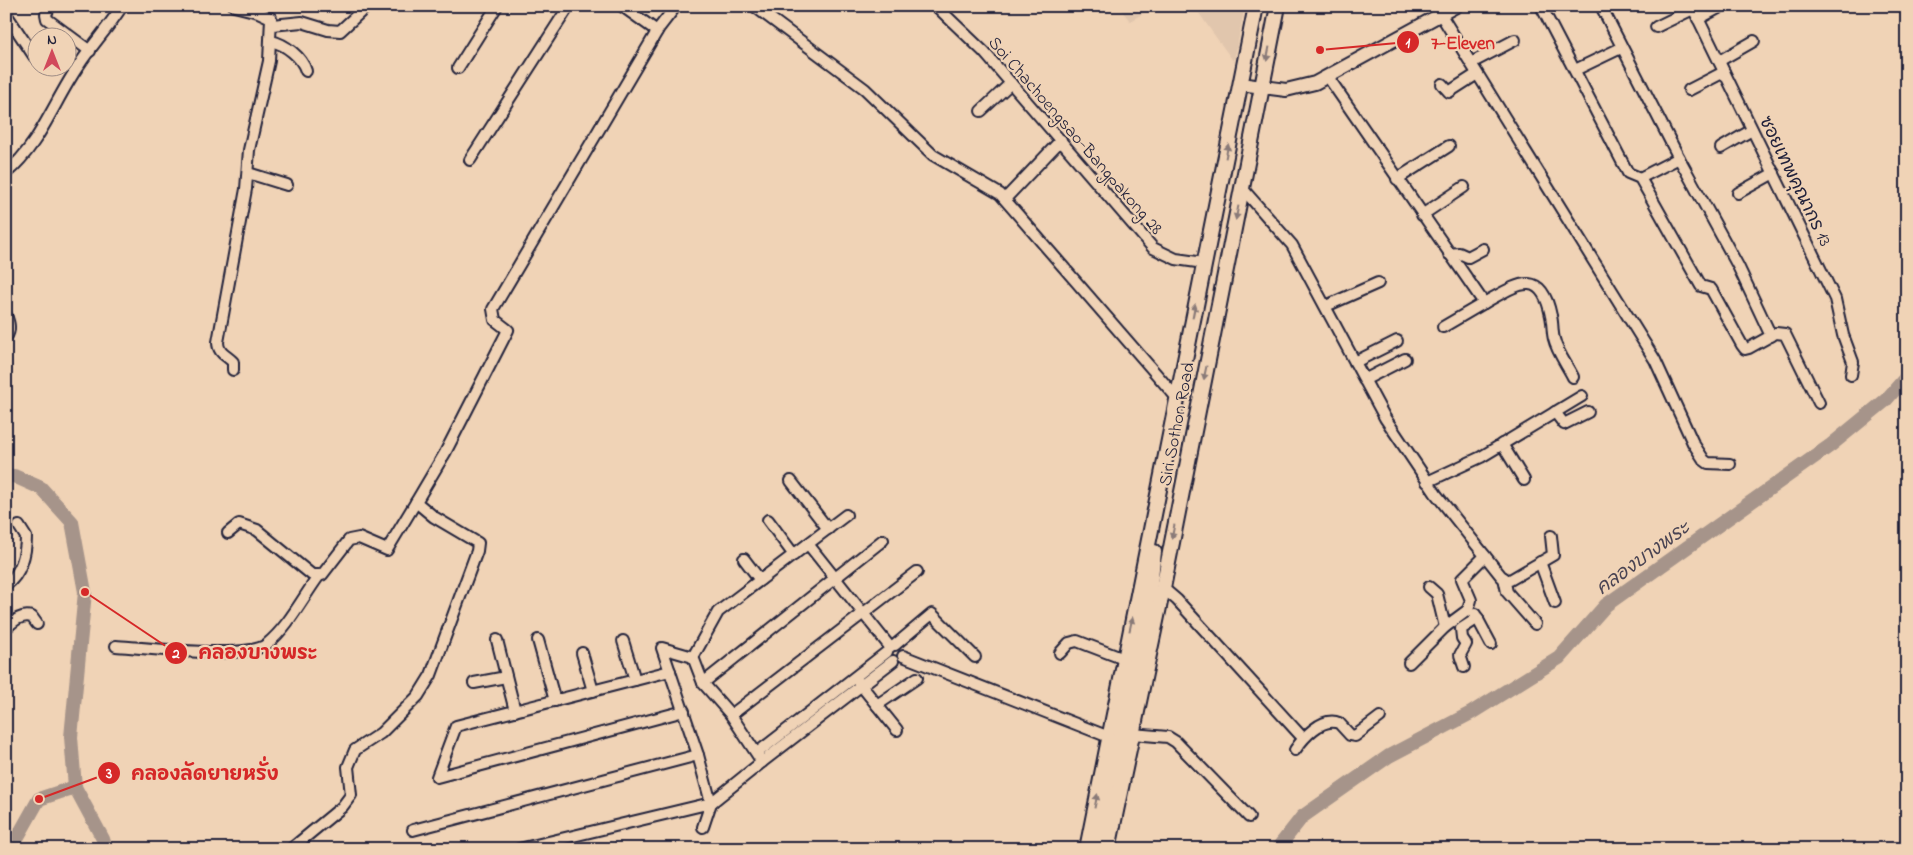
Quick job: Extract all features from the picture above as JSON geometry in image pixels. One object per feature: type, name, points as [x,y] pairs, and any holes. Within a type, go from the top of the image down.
[{"type":"highway","name":"Siri Sothon Road","points":[[1086,849],[1256,6]]},
{"type":"highway","name":"Siri Sothon Road","points":[[1108,849],[1163,588],[1278,6]]},
{"type":"highway","points":[[1098,849],[1149,593],[1161,480]]},
{"type":"main road","points":[[1240,84],[1286,90],[1300,88],[1328,77],[1456,6]]},
{"type":"street","points":[[50,6],[46,14],[51,23],[90,50]]},
{"type":"street","points":[[6,173],[19,162],[48,120],[79,65],[122,6]]},
{"type":"street","points":[[234,6],[266,15],[271,18],[272,26],[269,61],[249,150],[248,173],[218,342],[218,348],[223,355],[233,362],[234,370]]},
{"type":"street","points":[[272,26],[302,22],[328,30],[340,31],[367,6]]},
{"type":"street","points":[[458,68],[496,6]]},
{"type":"street","points":[[470,160],[569,6]]},
{"type":"street","points":[[622,6],[657,31]]},
{"type":"street","points":[[116,646],[230,652],[254,650],[266,646],[279,633],[318,577],[322,575],[349,540],[355,538],[387,550],[445,453],[508,330],[495,320],[494,310],[657,31],[676,6]]},
{"type":"street","points":[[754,6],[865,89],[933,155],[986,185],[1005,199],[1177,398]]},
{"type":"street","name":"Soi Chachoengsao-Bangpakong 28","points":[[936,6],[984,52],[1153,248],[1176,259],[1204,263]]},
{"type":"street","points":[[1541,6],[1628,173],[1640,178],[1701,286],[1711,289],[1742,345],[1745,348],[1749,348],[1779,332],[1788,336],[1819,402]]},
{"type":"street","points":[[1600,6],[1738,266],[1771,336]]},
{"type":"street","points":[[1698,19],[1722,6]]},
{"type":"street","points":[[1656,27],[1692,8]]},
{"type":"street","name":"ซอยเทพคุณากร 13","points":[[1692,8],[1835,299],[1843,335],[1852,362],[1851,375]]},
{"type":"street","points":[[6,14],[28,47]]},
{"type":"street","points":[[1441,15],[1655,360],[1699,452],[1708,463],[1730,464]]},
{"type":"street","points":[[1471,63],[1515,40]]},
{"type":"street","points":[[271,41],[283,44],[304,65],[306,71]]},
{"type":"street","points":[[1719,61],[1754,41]]},
{"type":"street","points":[[1575,70],[1621,48]]},
{"type":"street","points":[[1689,90],[1724,72]]},
{"type":"street","points":[[1442,84],[1449,92],[1477,74]]},
{"type":"street","points":[[1328,77],[1484,303]]},
{"type":"street","points":[[981,111],[1011,83]]},
{"type":"street","points":[[1721,148],[1752,130]]},
{"type":"street","points":[[1005,199],[1061,140]]},
{"type":"street","points":[[1398,179],[1449,146]]},
{"type":"street","points":[[1640,178],[1679,158]]},
{"type":"street","points":[[248,173],[287,185]]},
{"type":"street","points":[[1738,193],[1774,173]]},
{"type":"street","points":[[1422,215],[1464,187]]},
{"type":"street","points":[[1242,188],[1292,244],[1385,418],[1427,482],[1504,578],[1507,592],[1535,624]]},
{"type":"street","points":[[1449,254],[1459,253],[1468,258],[1483,249]]},
{"type":"street","points":[[1443,327],[1515,285],[1528,282],[1536,286],[1548,302],[1552,318],[1554,341],[1573,377]]},
{"type":"street","points":[[1326,306],[1378,283]]},
{"type":"street","points":[[6,315],[9,333],[6,337]]},
{"type":"street","points":[[1355,362],[1397,341]]},
{"type":"street","points":[[1364,380],[1405,359]]},
{"type":"street","points":[[1427,482],[1502,444],[1582,396]]},
{"type":"street","points":[[1555,412],[1564,424],[1588,412]]},
{"type":"street","points":[[1502,444],[1524,480]]},
{"type":"street","points":[[791,481],[828,529]]},
{"type":"street","points":[[291,849],[342,807],[350,797],[348,767],[355,750],[381,733],[418,696],[431,675],[478,552],[478,543],[434,517],[416,502]]},
{"type":"street","points":[[693,657],[718,612],[846,515]]},
{"type":"street","points":[[768,520],[794,555]]},
{"type":"street","points":[[228,533],[239,524],[257,530],[312,575],[318,577]]},
{"type":"street","points":[[6,585],[13,580],[22,562],[26,537],[19,526]]},
{"type":"street","points":[[1504,578],[1510,580],[1553,555],[1551,536]]},
{"type":"street","points":[[703,683],[883,540]]},
{"type":"street","points":[[808,544],[891,651]]},
{"type":"street","points":[[1485,556],[1462,579],[1470,604],[1491,644]]},
{"type":"street","points":[[744,559],[760,580]]},
{"type":"street","points":[[1540,562],[1556,603]]},
{"type":"street","points":[[731,715],[917,572]]},
{"type":"street","points":[[1429,587],[1437,594],[1444,627]]},
{"type":"street","points":[[1163,588],[1303,738]]},
{"type":"street","points":[[1409,663],[1444,627],[1468,610],[1470,604]]},
{"type":"street","points":[[519,849],[710,803],[760,758],[857,681],[932,614],[975,657]]},
{"type":"street","points":[[6,628],[20,617],[27,616],[32,617],[37,624]]},
{"type":"street","points":[[1464,667],[1460,655],[1466,644],[1460,629],[1478,618]]},
{"type":"street","points":[[497,640],[515,711]]},
{"type":"street","points":[[538,640],[555,701]]},
{"type":"street","points":[[623,641],[635,680]]},
{"type":"street","points":[[1060,652],[1069,643],[1077,641],[1124,659]]},
{"type":"street","points":[[693,657],[662,648],[698,755],[710,803],[703,827]]},
{"type":"street","points":[[891,651],[902,648],[903,656],[1109,737]]},
{"type":"street","points":[[582,652],[593,691]]},
{"type":"street","points":[[693,657],[703,683],[731,715],[760,758]]},
{"type":"street","points":[[670,671],[456,726],[437,777],[684,711]]},
{"type":"street","points":[[474,683],[506,677]]},
{"type":"street","points":[[877,705],[918,678]]},
{"type":"street","points":[[857,681],[897,730]]},
{"type":"street","points":[[1295,750],[1303,738],[1316,728],[1335,721],[1355,736],[1380,717]]},
{"type":"street","points":[[1132,734],[1168,737],[1176,742],[1249,818]]},
{"type":"street","points":[[414,830],[698,755]]},
{"type":"shaded area","points":[[1118,6],[1156,6],[1130,21]]},
{"type":"shaded area","points":[[1194,6],[1245,6],[1234,62],[1210,29]]},
{"type":"waterway","name":"คลองบางพระ","points":[[1277,849],[1302,817],[1389,756],[1471,713],[1559,658],[1606,605],[1831,445],[1886,400],[1907,376]]},
{"type":"waterway","name":"คลองบางพระ","points":[[6,476],[14,476],[41,488],[72,522],[85,592],[71,737],[75,787],[103,839],[106,849]]},
{"type":"waterway","points":[[6,847],[16,840],[39,799],[75,787]]},
{"type":"place","name":"7-Eleven","points":[[1320,50]]},
{"type":"place","name":"คลองบางพระ","points":[[85,592]]},
{"type":"place","name":"คลองลัดยายหรั่ง","points":[[39,799]]}]
